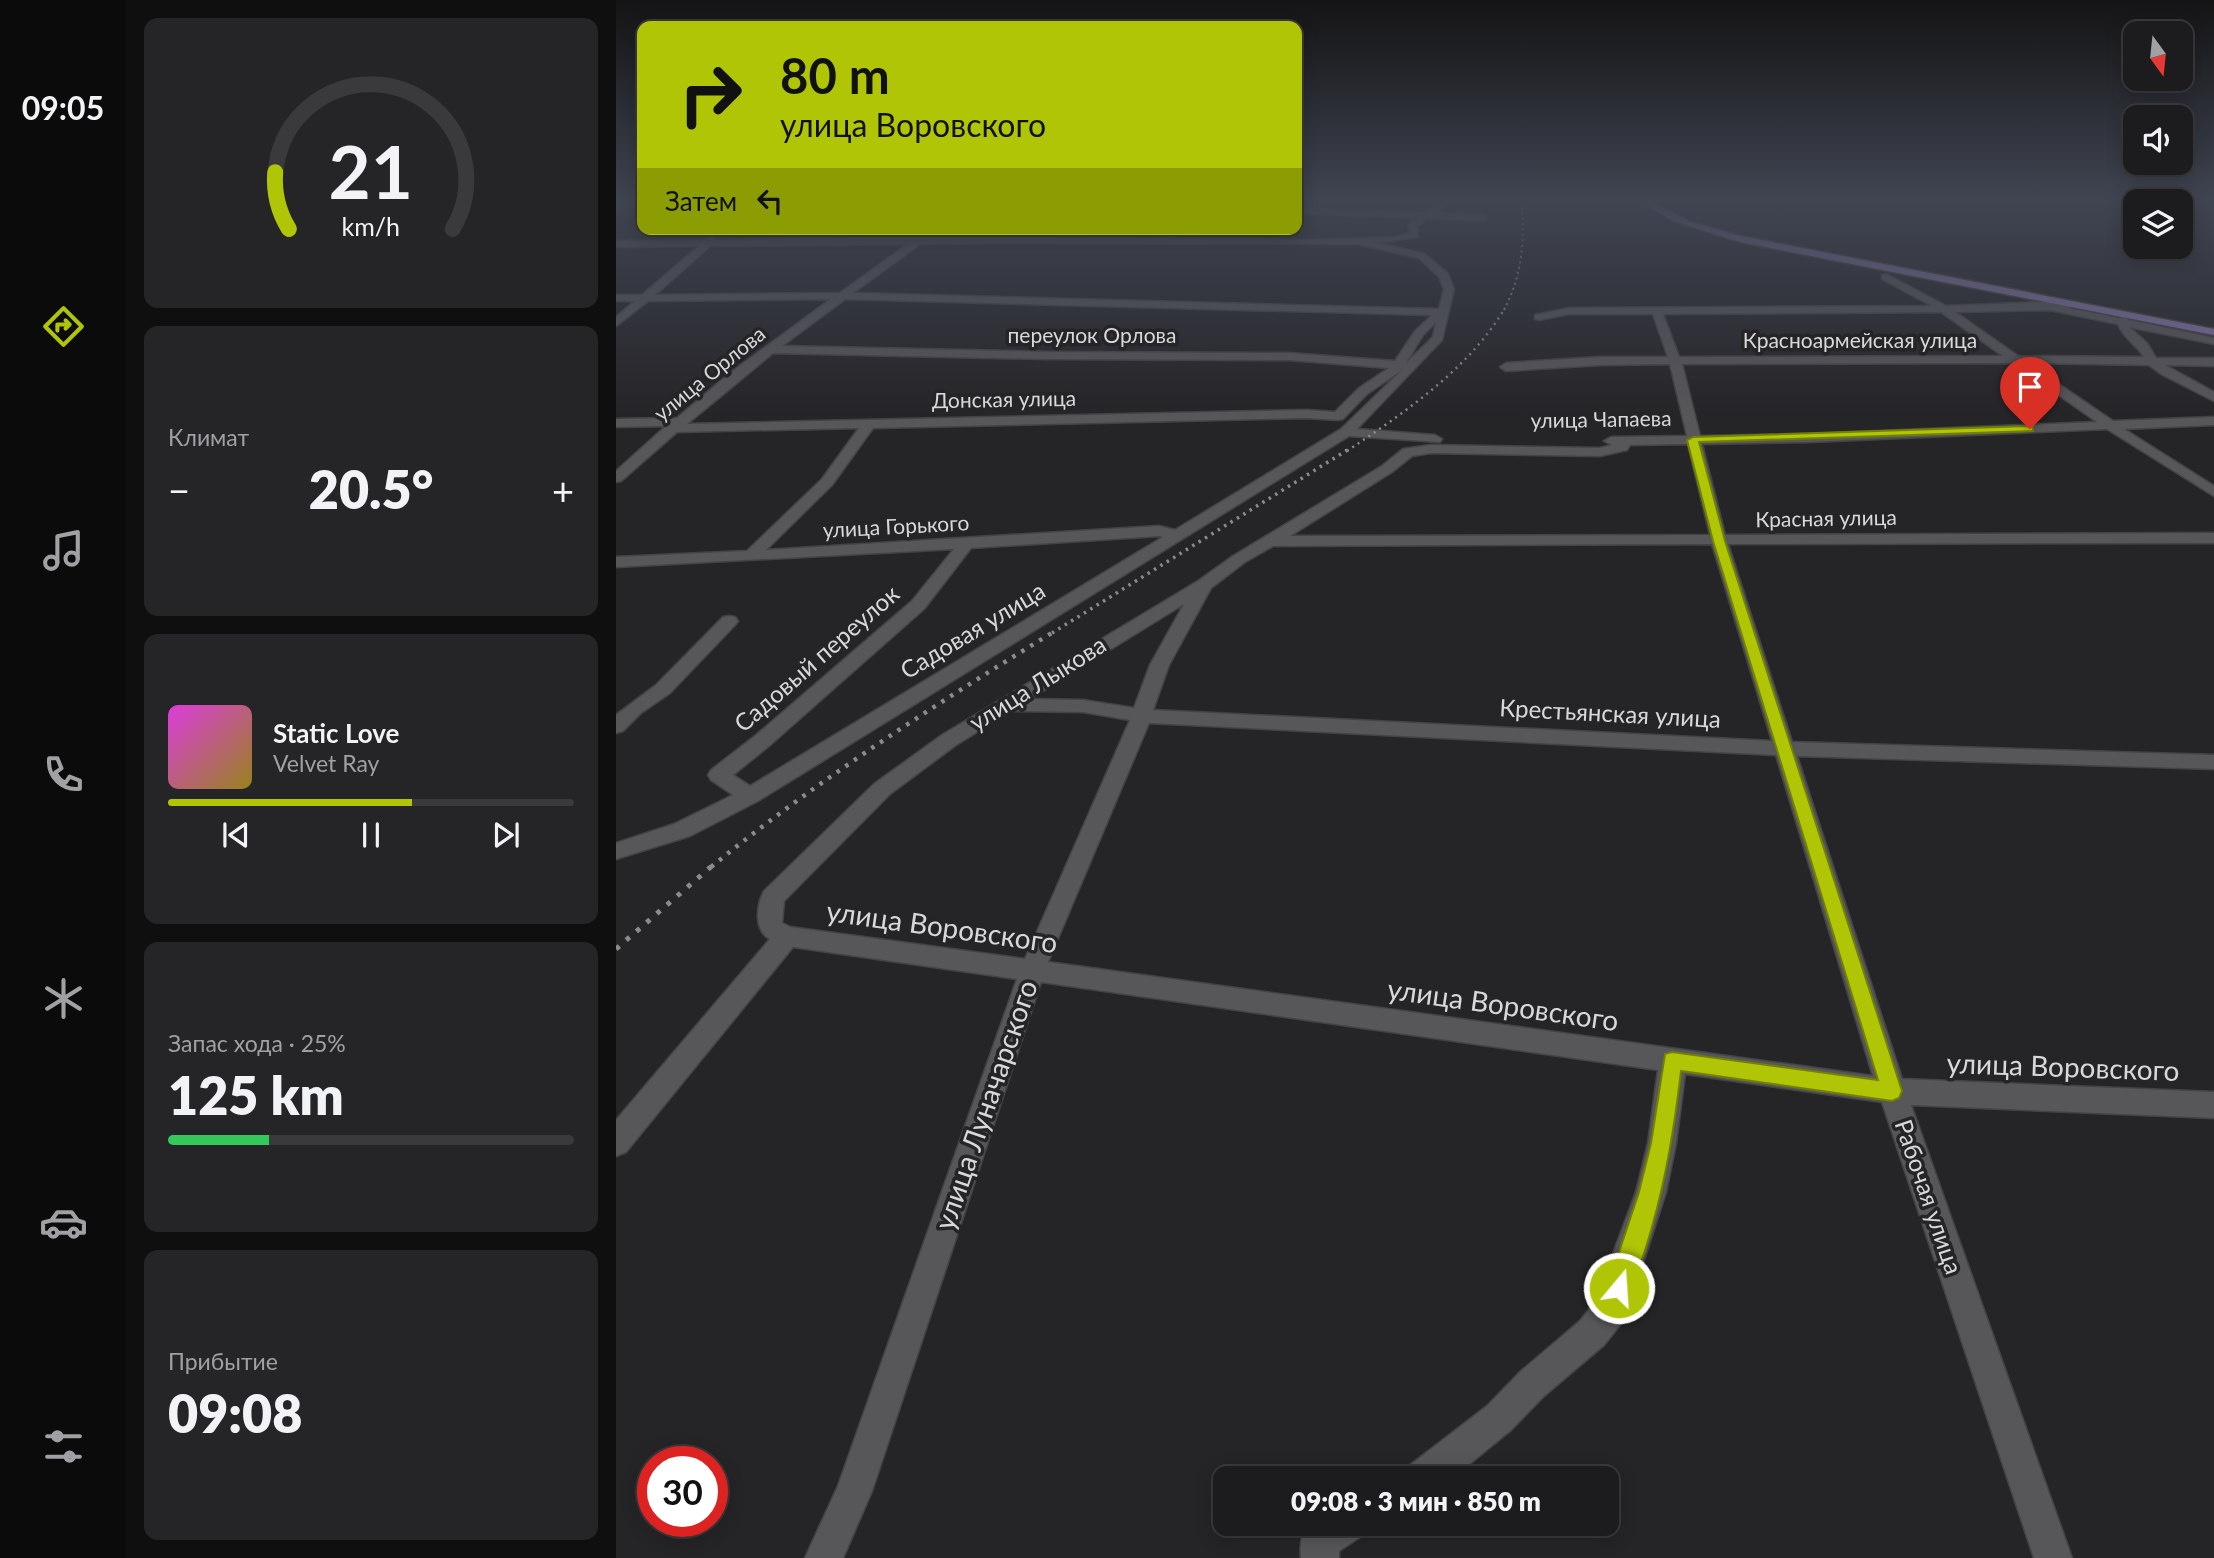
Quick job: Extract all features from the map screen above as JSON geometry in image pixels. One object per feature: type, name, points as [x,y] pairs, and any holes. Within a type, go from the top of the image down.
[{"type":"main road","points":[[1907,272],[2072,304],[2125,319],[2214,332]]},
{"type":"street","points":[[616,323],[674,272]]},
{"type":"street","name":"улица Орлова","points":[[616,478],[675,425],[771,349],[877,272]]},
{"type":"street","points":[[616,298],[844,296],[1444,312],[1449,283],[1439,272]]},
{"type":"street","points":[[1886,276],[1923,294],[2111,426],[2214,492]]},
{"type":"street","points":[[1539,317],[1569,311],[1944,309],[2072,304]]},
{"type":"street","points":[[2045,307],[2125,319],[2214,341]]},
{"type":"street","name":"Рабочая улица","points":[[1657,311],[1675,361],[1719,541],[1892,1091],[2053,1558]]},
{"type":"street","name":"Садовая улица","points":[[616,851],[682,830],[750,796],[1177,535],[1342,424],[1406,366],[1419,333],[1444,312]]},
{"type":"street","points":[[2125,319],[2123,327],[2143,345],[2151,360],[2165,371],[2214,397]]},
{"type":"street","name":"переулок Орлова","points":[[771,349],[1031,355],[1230,355],[1377,361],[1406,366]]},
{"type":"street","name":"Красноармейская улица","points":[[1506,367],[1601,361],[2015,359],[2214,362]]},
{"type":"street","name":"Садовая улица","points":[[1342,424],[1363,391],[1406,366]]},
{"type":"street","name":"Донская улица","points":[[616,423],[869,424],[1307,414],[1342,424]]},
{"type":"street","name":"улица Чапаева","points":[[1342,424],[1366,432],[1464,440],[1625,441],[2214,421]]},
{"type":"street","points":[[752,555],[827,482],[869,424]]},
{"type":"street","name":"улица Лыкова","points":[[787,936],[770,928],[772,898],[882,789],[949,740],[1204,585],[1239,559],[1387,470],[1408,452],[1431,449],[1600,452],[1622,447],[1625,441]]},
{"type":"street","name":"улица Горького","points":[[616,562],[1158,531],[1177,535]]},
{"type":"street","name":"Красная улица","points":[[1270,541],[2214,538]]},
{"type":"street","name":"Садовый переулок","points":[[750,796],[718,775],[762,741],[918,605],[965,544]]},
{"type":"street","name":"улица Луначарского","points":[[824,1558],[854,1491],[1032,971],[1142,716],[1147,692],[1159,663],[1204,585]]},
{"type":"street","points":[[616,726],[634,709],[663,689],[729,621]]},
{"type":"street","name":"Крестьянская улица","points":[[1005,705],[1083,706],[1142,716],[1785,748],[2214,762]]},
{"type":"street","points":[[616,1142],[787,936]]},
{"type":"street","name":"улица Воровского","points":[[787,936],[1892,1091],[2214,1105]]},
{"type":"street","points":[[1438,1466],[1499,1418],[1532,1384],[1592,1333],[1607,1314],[1619,1288],[1651,1192],[1662,1143],[1672,1061]]},
{"type":"street","points":[[1320,1558],[1319,1542],[1328,1536]]},
{"type":"railway","points":[[1505,309],[1518,272]]},
{"type":"railway","points":[[1347,451],[1413,405],[1454,370],[1473,351],[1505,309]]},
{"type":"railway","points":[[1052,633],[1349,449]]},
{"type":"railway","points":[[711,867],[794,803],[879,743],[1055,631]]},
{"type":"railway","points":[[616,949],[713,865]]},
{"type":"route","points":[[1619,1288],[1651,1192],[1662,1143],[1672,1061],[1892,1091],[1719,541],[1693,440],[2030,429]]}]
